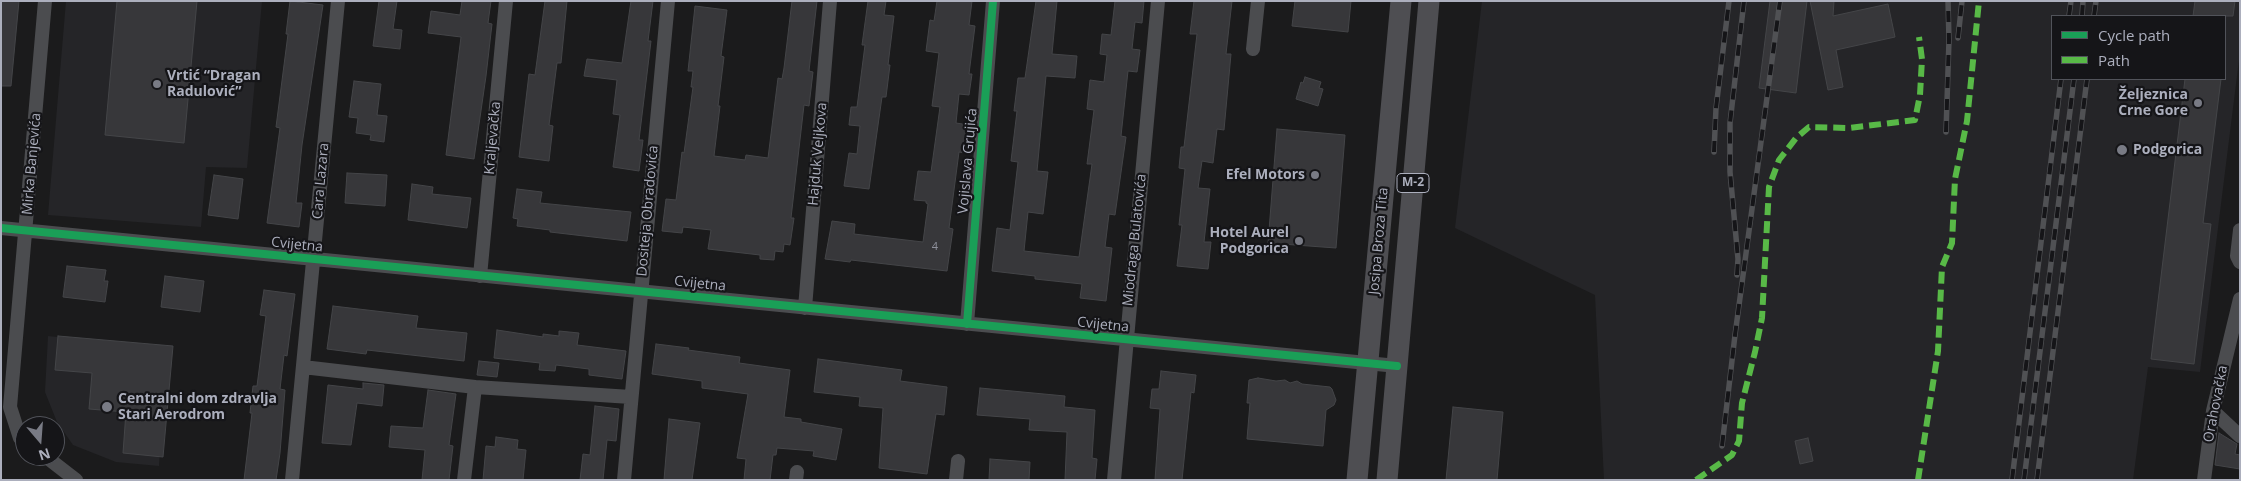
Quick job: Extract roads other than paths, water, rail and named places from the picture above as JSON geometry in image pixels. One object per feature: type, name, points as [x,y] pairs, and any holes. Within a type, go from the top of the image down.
[{"type":"main road","name":"Josipa Broza Tita","points":[[1357,480],[1401,1]]},
{"type":"main road","name":"Josipa Broza Tita","points":[[1386,480],[1429,1]]},
{"type":"street","name":"Mirka Banjevića","points":[[15,422],[10,407],[27,231],[45,1]]},
{"type":"street","name":"Cara Lazara","points":[[292,480],[338,1]]},
{"type":"street","name":"Kraljevačka","points":[[480,276],[506,1]]},
{"type":"street","name":"Dositeja Obradovića","points":[[624,480],[668,1]]},
{"type":"street","name":"Hajduk Veljkova","points":[[805,308],[830,1]]},
{"type":"street","name":"Vojislava Grujića","points":[[967,324],[993,1]]},
{"type":"street","name":"Miodraga Bulatovića","points":[[1114,480],[1125,340],[1158,1]]},
{"type":"street","points":[[1253,49],[1258,1]]},
{"type":"street","name":"Cvijetna","points":[[1,228],[1397,366]]},
{"type":"street","points":[[2240,230],[2237,256],[2240,262]]},
{"type":"street","name":"Orahovačka","points":[[2204,480],[2213,411],[2240,299]]},
{"type":"street","points":[[303,367],[475,387],[631,397]]},
{"type":"street","points":[[464,480],[475,387]]},
{"type":"street","points":[[2213,411],[2240,436]]},
{"type":"street","points":[[956,480],[958,461]]},
{"type":"street","points":[[57,466],[76,480]]},
{"type":"railway","points":[[1714,152],[1716,108],[1729,1]]},
{"type":"railway","points":[[1737,275],[1738,259],[1730,172],[1730,123],[1744,1]]},
{"type":"railway","points":[[1722,446],[1780,1]]},
{"type":"railway","points":[[1946,132],[1949,40],[1948,1]]},
{"type":"railway","points":[[1958,38],[1962,1]]},
{"type":"railway","points":[[2069,15],[2071,1]]},
{"type":"railway","points":[[2082,15],[2083,1]]},
{"type":"railway","points":[[2094,15],[2096,1]]},
{"type":"railway","points":[[2012,480],[2061,80]]},
{"type":"railway","points":[[2024,480],[2074,80]]},
{"type":"railway","points":[[2037,480],[2087,80]]},
{"type":"place","name":"Vrtić “Dragan Radulović”","points":[[157,84]]},
{"type":"place","name":"Željeznica Crne Gore","points":[[2198,103]]},
{"type":"place","name":"Podgorica","points":[[2122,150]]},
{"type":"place","name":"Efel Motors","points":[[1315,175]]},
{"type":"place","name":"Hotel Aurel Podgorica","points":[[1299,241]]},
{"type":"place","name":"Centralni dom zdravlja Stari Aerodrom","points":[[107,407]]}]
